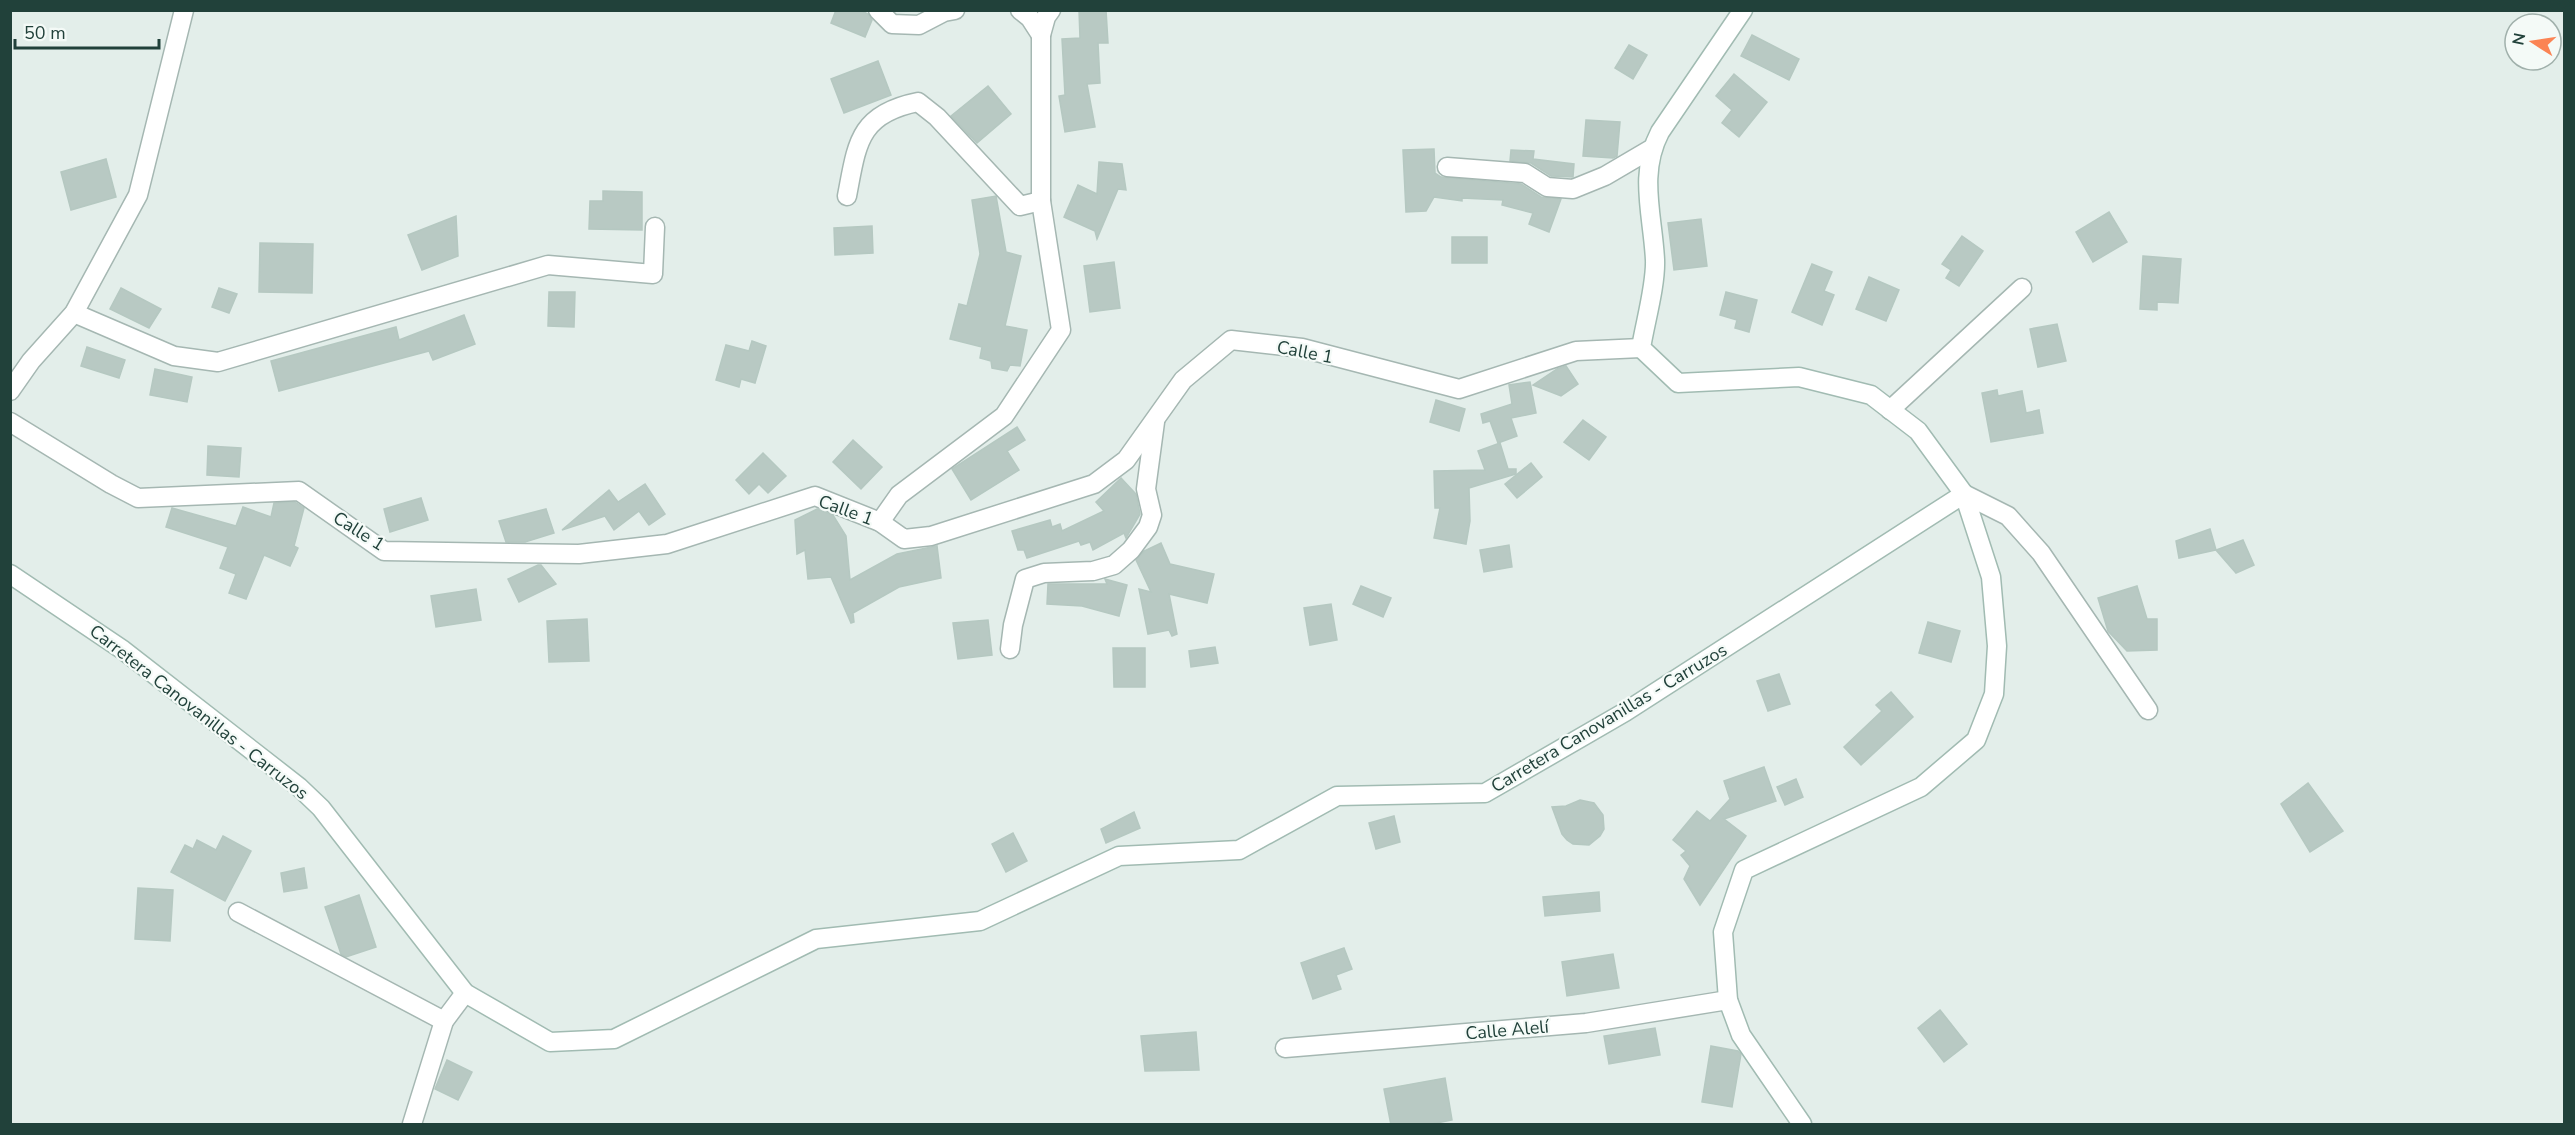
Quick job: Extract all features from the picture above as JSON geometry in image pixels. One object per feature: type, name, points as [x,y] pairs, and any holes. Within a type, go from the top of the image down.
[{"type":"street","points":[[10,391],[31,361],[74,313],[138,195],[184,10]]},
{"type":"street","points":[[878,10],[891,24],[919,25],[944,12],[956,10]]},
{"type":"street","points":[[1020,10],[1030,18],[1041,35]]},
{"type":"street","points":[[880,522],[899,495],[1004,416],[1061,330],[1041,201],[1041,35],[1046,17],[1051,10]]},
{"type":"street","points":[[1743,10],[1660,132],[1651,149],[1648,190],[1655,263],[1641,348],[1678,383],[1799,377],[1871,395],[1918,431],[1964,494],[1991,577],[1997,646],[1994,694],[1976,740],[1921,787],[1744,870],[1723,932],[1728,1000],[1741,1035],[1802,1125]]},
{"type":"street","points":[[847,196],[858,143],[874,120],[899,106],[918,102],[938,117],[1020,206],[1041,201]]},
{"type":"street","points":[[1447,167],[1525,173],[1547,187],[1573,189],[1605,176],[1651,149]]},
{"type":"street","points":[[74,313],[174,356],[218,362],[548,265],[653,273],[655,227]]},
{"type":"street","points":[[1890,410],[2022,288]]},
{"type":"street","name":"Calle 1","points":[[10,422],[138,498],[299,491],[384,551],[579,554],[667,544],[815,496],[880,522],[904,539],[932,536],[1094,484],[1126,460],[1183,380],[1232,340],[1302,348],[1459,389],[1576,351],[1641,348]]},
{"type":"street","points":[[1010,649],[1019,598],[1025,579],[1044,573],[1093,571],[1114,565],[1131,549],[1148,527],[1152,515],[1146,489],[1156,417]]},
{"type":"street","points":[[1964,494],[2008,516],[2041,554],[2148,710]]},
{"type":"street","name":"Carretera Canovanillas - Carruzos","points":[[10,574],[123,650],[299,787],[321,808],[465,993],[550,1042],[614,1039],[816,939],[980,921],[1119,856],[1239,850],[1337,796],[1485,793],[1625,712],[1964,494]]},
{"type":"street","points":[[238,912],[444,1021]]},
{"type":"street","points":[[412,1125],[444,1021],[465,993]]},
{"type":"street","name":"Calle Alelí","points":[[1285,1048],[1586,1023],[1728,1000]]},
{"type":"building","points":[[836,10],[860,10],[868,14],[872,20],[865,37],[831,23]]},
{"type":"building","points":[[1079,10],[1106,10],[1108,43],[1098,43],[1100,83],[1087,84],[1095,127],[1065,132],[1059,96],[1065,95],[1062,39],[1080,38]]},
{"type":"building","points":[[1752,35],[1799,59],[1789,80],[1741,56]]},
{"type":"building","points":[[1629,45],[1647,55],[1633,79],[1615,68]]},
{"type":"building","points":[[878,61],[891,95],[844,113],[831,79]]},
{"type":"building","points":[[1734,74],[1767,102],[1739,137],[1722,123],[1732,110],[1716,96]]},
{"type":"building","points":[[988,86],[1011,114],[977,143],[951,116]]},
{"type":"building","points":[[1586,120],[1620,122],[1617,156],[1613,158],[1583,156]]},
{"type":"building","points":[[1434,149],[1435,173],[1441,177],[1521,184],[1541,197],[1561,199],[1549,232],[1529,224],[1533,213],[1502,205],[1503,200],[1462,198],[1462,201],[1434,197],[1426,211],[1406,212],[1403,150]]},
{"type":"building","points":[[1511,150],[1534,151],[1533,159],[1574,164],[1573,177],[1551,176],[1531,163],[1510,161]]},
{"type":"building","points":[[106,159],[116,197],[71,210],[61,172]]},
{"type":"building","points":[[1099,162],[1122,164],[1126,190],[1118,189],[1097,239],[1095,231],[1064,217],[1078,185],[1097,194]]},
{"type":"building","points":[[603,191],[642,192],[642,230],[589,229],[590,201],[603,201]]},
{"type":"building","points":[[996,196],[1006,252],[1021,256],[1005,326],[1027,330],[1020,366],[1010,365],[1007,371],[992,368],[991,361],[980,358],[982,347],[950,339],[959,304],[967,306],[980,254],[972,200]]},
{"type":"building","points":[[2109,212],[2127,242],[2093,262],[2076,232]]},
{"type":"building","points":[[456,216],[458,256],[422,270],[408,235]]},
{"type":"building","points":[[1701,219],[1707,266],[1674,270],[1668,223]]},
{"type":"building","points":[[872,226],[873,253],[835,255],[834,228]]},
{"type":"building","points":[[1962,236],[1983,251],[1959,286],[1946,278],[1951,270],[1942,264]]},
{"type":"building","points":[[1452,237],[1487,237],[1487,263],[1452,263]]},
{"type":"building","points":[[260,243],[313,244],[312,293],[259,292]]},
{"type":"building","points":[[2143,256],[2181,259],[2178,303],[2157,302],[2157,310],[2140,309]]},
{"type":"building","points":[[1114,262],[1120,308],[1090,312],[1084,266]]},
{"type":"building","points":[[1812,264],[1832,272],[1824,291],[1834,295],[1822,325],[1792,312]]},
{"type":"building","points":[[1869,277],[1899,290],[1886,321],[1856,309]]},
{"type":"building","points":[[121,288],[161,309],[149,328],[110,309]]},
{"type":"building","points":[[219,288],[237,294],[229,313],[212,307]]},
{"type":"building","points":[[549,292],[575,292],[574,327],[548,326]]},
{"type":"building","points":[[1726,292],[1757,300],[1749,332],[1735,328],[1737,320],[1720,315]]},
{"type":"building","points":[[464,315],[475,344],[433,360],[429,351],[279,391],[271,361],[396,327],[399,340]]},
{"type":"building","points":[[2057,324],[2066,361],[2038,367],[2030,329]]},
{"type":"building","points":[[752,341],[766,346],[755,383],[741,379],[739,387],[716,380],[726,345],[749,351]]},
{"type":"building","points":[[87,347],[125,360],[119,378],[81,366]]},
{"type":"building","points":[[1566,366],[1578,384],[1561,396],[1533,385],[1557,369]]},
{"type":"building","points":[[155,369],[192,377],[187,402],[150,395]]},
{"type":"building","points":[[1530,382],[1536,413],[1511,418],[1517,436],[1498,443],[1490,421],[1483,423],[1481,414],[1512,404],[1509,385]]},
{"type":"building","points":[[1997,390],[1998,396],[2022,391],[2026,413],[2039,410],[2043,433],[1991,442],[1982,393]]},
{"type":"building","points":[[1436,400],[1465,409],[1459,431],[1430,422]]},
{"type":"building","points":[[1583,420],[1606,437],[1589,460],[1564,442]]},
{"type":"building","points":[[1017,427],[1025,440],[1007,451],[1019,470],[971,500],[952,469]]},
{"type":"building","points":[[853,440],[882,467],[861,489],[833,462]]},
{"type":"building","points":[[1500,443],[1508,469],[1516,469],[1516,474],[1469,488],[1470,521],[1466,544],[1434,538],[1440,508],[1435,508],[1434,471],[1485,470],[1478,451]]},
{"type":"building","points":[[208,446],[241,448],[239,477],[207,475]]},
{"type":"building","points":[[763,453],[786,476],[768,493],[759,484],[749,494],[736,480]]},
{"type":"building","points":[[1531,463],[1542,477],[1517,498],[1505,484]]},
{"type":"building","points":[[1121,478],[1136,494],[1140,514],[1126,538],[1124,533],[1093,550],[1090,542],[1081,545],[1079,541],[1027,558],[1024,550],[1018,550],[1012,531],[1050,520],[1052,527],[1060,524],[1062,531],[1104,511],[1096,502]]},
{"type":"building","points":[[645,484],[665,514],[649,525],[639,511],[614,530],[605,516],[562,530],[609,490],[618,502]]},
{"type":"building","points":[[421,498],[428,520],[390,532],[384,509]]},
{"type":"building","points":[[295,502],[304,508],[294,546],[298,548],[290,566],[264,555],[246,599],[229,593],[236,574],[220,568],[228,547],[166,527],[172,508],[236,526],[243,507],[271,517],[274,503]]},
{"type":"building","points":[[546,509],[554,533],[525,542],[506,542],[499,521]]},
{"type":"building","points":[[817,509],[833,515],[846,536],[850,580],[897,554],[937,546],[941,578],[899,587],[853,613],[854,622],[851,623],[831,577],[808,579],[805,550],[797,554],[795,520]]},
{"type":"building","points":[[2210,529],[2216,550],[2179,558],[2176,541]]},
{"type":"building","points":[[2243,540],[2254,565],[2236,573],[2216,550]]},
{"type":"building","points":[[1161,543],[1170,564],[1214,574],[1207,603],[1169,594],[1177,634],[1172,636],[1169,630],[1148,634],[1139,589],[1151,592],[1136,560],[1144,551]]},
{"type":"building","points":[[1509,545],[1512,567],[1484,572],[1480,550]]},
{"type":"building","points":[[541,565],[556,584],[519,602],[508,579]]},
{"type":"building","points":[[1105,579],[1127,585],[1119,616],[1082,606],[1047,604],[1048,584],[1107,584]]},
{"type":"building","points":[[1361,586],[1391,598],[1383,617],[1353,604]]},
{"type":"building","points":[[2137,586],[2147,619],[2157,619],[2157,650],[2127,651],[2108,631],[2098,598]]},
{"type":"building","points":[[476,589],[481,620],[436,627],[431,596]]},
{"type":"building","points":[[1331,604],[1337,640],[1310,645],[1304,608]]},
{"type":"building","points":[[587,619],[589,661],[549,662],[547,621]]},
{"type":"building","points":[[988,620],[992,655],[958,659],[953,623]]},
{"type":"building","points":[[1928,622],[1960,631],[1951,662],[1919,653]]},
{"type":"building","points":[[1215,647],[1218,663],[1191,667],[1189,651]]},
{"type":"building","points":[[1113,648],[1145,648],[1145,687],[1114,687]]},
{"type":"building","points":[[1779,674],[1790,704],[1768,711],[1757,681]]},
{"type":"building","points":[[1891,692],[1913,717],[1861,765],[1844,747],[1882,711],[1876,705]]},
{"type":"building","points":[[1764,767],[1776,801],[1724,819],[1746,836],[1700,905],[1684,879],[1690,866],[1681,855],[1686,851],[1673,840],[1697,811],[1710,821],[1730,799],[1724,781]]},
{"type":"building","points":[[1796,779],[1803,797],[1785,805],[1777,787]]},
{"type":"building","points":[[2308,783],[2343,831],[2310,852],[2281,804]]},
{"type":"building","points":[[1580,800],[1594,803],[1603,815],[1604,829],[1600,836],[1589,845],[1573,844],[1567,840],[1562,834],[1552,807],[1566,806]]},
{"type":"building","points":[[1134,812],[1140,828],[1106,843],[1101,829]]},
{"type":"building","points":[[1394,816],[1400,842],[1376,849],[1369,823]]},
{"type":"building","points":[[1013,833],[1027,861],[1006,872],[992,844]]},
{"type":"building","points":[[223,836],[251,851],[225,901],[171,872],[185,845],[193,849],[197,840],[216,850]]},
{"type":"building","points":[[304,868],[307,888],[284,892],[281,873]]},
{"type":"building","points":[[138,888],[173,890],[170,941],[135,939]]},
{"type":"building","points":[[1599,892],[1600,911],[1545,916],[1543,897]]},
{"type":"building","points":[[359,895],[376,947],[346,957],[341,954],[325,907]]},
{"type":"building","points":[[1344,948],[1352,969],[1336,975],[1341,989],[1313,999],[1301,963]]},
{"type":"building","points":[[1613,954],[1619,988],[1567,996],[1562,962]]},
{"type":"building","points":[[1940,1010],[1967,1044],[1944,1062],[1918,1028]]},
{"type":"building","points":[[1655,1028],[1660,1055],[1609,1064],[1604,1036]]},
{"type":"building","points":[[1196,1032],[1199,1070],[1145,1071],[1141,1036]]},
{"type":"building","points":[[1711,1046],[1738,1051],[1741,1054],[1732,1107],[1702,1102]]},
{"type":"building","points":[[447,1060],[472,1072],[458,1100],[435,1089]]},
{"type":"building","points":[[1445,1078],[1452,1120],[1427,1125],[1391,1125],[1384,1089]]}]
